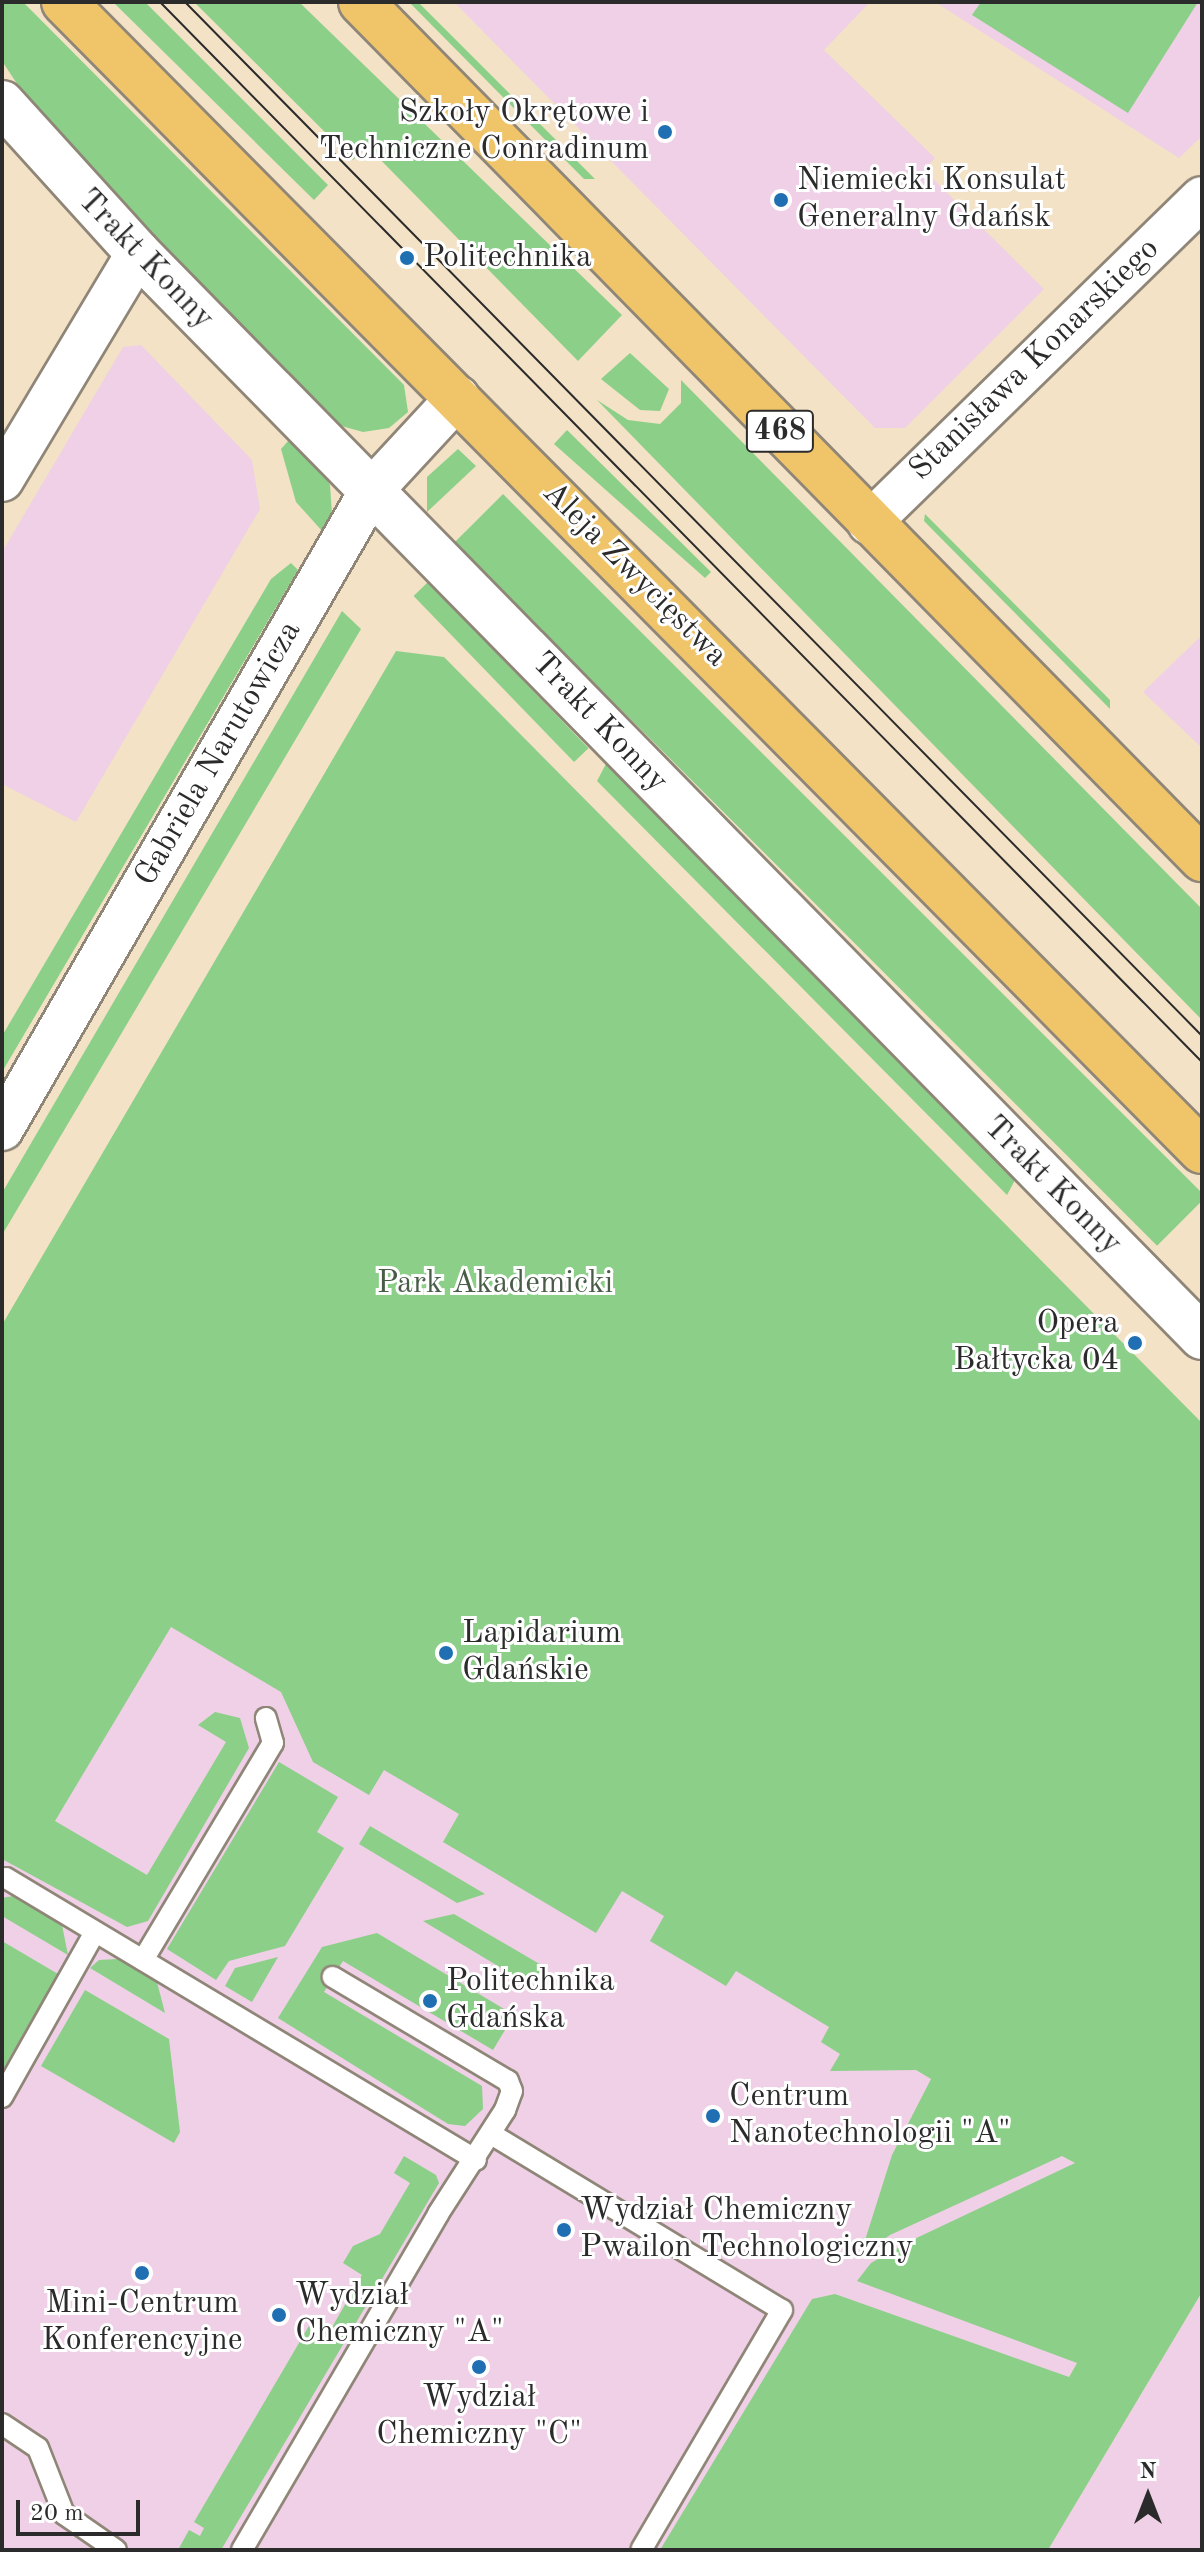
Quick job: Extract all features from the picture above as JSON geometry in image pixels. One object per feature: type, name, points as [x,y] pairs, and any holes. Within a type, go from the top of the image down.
[{"type":"main road","name":"Aleja Zwycięstwa","points":[[64,2],[1202,1151]]},
{"type":"main road","name":"468","points":[[361,2],[1202,859]]},
{"type":"street","name":"Trakt Konny","points":[[2,103],[138,253],[1202,1337]]},
{"type":"street","name":"Stanisława Konarskiego","points":[[869,523],[1202,198]]},
{"type":"street","points":[[2,480],[138,253]]},
{"type":"street","name":"Gabriela Narutowicza","points":[[2,1129],[371,491],[458,397]]},
{"type":"lane","points":[[143,1960],[273,1743],[266,1718]]},
{"type":"lane","points":[[6,1878],[476,2160]]},
{"type":"lane","points":[[2,2097],[95,1932]]},
{"type":"lane","points":[[242,2550],[438,2214],[476,2160],[510,2103],[508,2081],[333,1977]]},
{"type":"lane","points":[[491,2134],[782,2310],[641,2550]]},
{"type":"lane","points":[[2,2424],[38,2448],[50,2488],[72,2522],[116,2550]]},
{"type":"shaded area","points":[[454,2],[870,2],[824,50],[935,158],[924,170],[1044,289],[905,428],[875,428]]},
{"type":"shaded area","points":[[935,2],[1202,2],[1202,136],[1179,158]]},
{"type":"shaded area","points":[[141,345],[252,460],[260,509],[76,822],[2,784],[2,552],[123,347]]},
{"type":"shaded area","points":[[1202,635],[1202,748],[1143,692]]},
{"type":"shaded area","name":"Politechnika Gdańska","points":[[2,1457],[916,2070],[1164,2216],[966,2550],[2,2550]]},
{"type":"shaded area","points":[[1202,2292],[1202,2550],[1048,2550]]},
{"type":"green space","points":[[2,2],[23,2],[404,385],[408,412],[389,428],[363,432],[338,425],[35,111],[2,61]]},
{"type":"green space","points":[[113,2],[145,2],[328,185],[314,200]]},
{"type":"green space","points":[[194,2],[299,2],[622,315],[578,361],[368,147],[353,160]]},
{"type":"green space","points":[[409,2],[418,2],[595,179],[584,179]]},
{"type":"green space","points":[[981,2],[1198,2],[1128,113],[972,15]]},
{"type":"green space","points":[[630,353],[669,389],[660,411],[640,410],[601,379]]},
{"type":"green space","points":[[681,380],[1202,909],[1202,1020],[597,400],[628,420],[660,424],[681,403]]},
{"type":"green space","points":[[567,430],[711,572],[705,578],[554,444]]},
{"type":"green space","points":[[290,439],[322,470],[330,485],[332,514],[323,532],[296,502],[281,449]]},
{"type":"green space","points":[[458,449],[476,466],[427,512],[427,477]]},
{"type":"green space","points":[[503,494],[1202,1193],[1202,1201],[1157,1246],[454,543]]},
{"type":"green space","points":[[925,514],[1110,700],[1110,709],[924,521]]},
{"type":"green space","points":[[291,563],[298,570],[2,1072],[2,1036],[271,579]]},
{"type":"green space","points":[[428,582],[588,748],[574,762],[414,596]]},
{"type":"green space","points":[[342,611],[361,629],[2,1235],[2,1193]]},
{"type":"green space","name":"Park Akademicki","points":[[396,651],[444,657],[1202,1423],[1202,2292],[1048,2550],[660,2550],[812,2299],[835,2294],[1069,2377],[1077,2363],[857,2281],[871,2263],[908,2242],[1075,2163],[1062,2156],[890,2235],[860,2256],[892,2155],[931,2079],[916,2070],[830,2071],[840,2054],[821,2042],[829,2027],[736,1971],[726,1986],[650,1941],[664,1916],[622,1891],[596,1933],[443,1842],[459,1814],[384,1770],[369,1795],[313,1762],[281,1692],[171,1627],[55,1821],[147,1875],[226,1742],[198,1725],[215,1712],[240,1718],[249,1748],[148,1921],[127,1927],[2,1859],[2,1325]]},
{"type":"green space","points":[[607,762],[1015,1180],[1007,1195],[597,781]]},
{"type":"green space","points":[[279,1762],[338,1797],[317,1832],[344,1848],[285,1946],[229,1961],[216,1980],[167,1949]]},
{"type":"green space","points":[[370,1826],[485,1894],[457,1903],[359,1844]]},
{"type":"green space","points":[[13,1896],[62,1925],[68,1955],[2,1916],[2,1898]]},
{"type":"green space","points":[[454,1914],[543,1966],[531,1986],[423,1921]]},
{"type":"green space","points":[[377,1933],[514,2015],[493,2050],[343,1961],[324,1992],[482,2086],[483,2109],[465,2126],[448,2124],[278,2018],[322,1947]]},
{"type":"green space","points":[[2,1941],[58,1974],[2,2071]]},
{"type":"green space","points":[[278,1957],[252,2002],[225,1986],[235,1968]]},
{"type":"green space","points":[[118,1959],[157,1982],[165,2013],[90,1968],[99,1960]]},
{"type":"green space","points":[[85,1990],[169,2039],[180,2132],[174,2143],[41,2066]]},
{"type":"green space","points":[[404,2156],[436,2175],[439,2183],[221,2550],[178,2550],[189,2530],[200,2536],[204,2528],[194,2522],[313,2319],[331,2329],[362,2275],[343,2263],[353,2246],[380,2234],[410,2183],[394,2173]]},
{"type":"tram line","points":[[160,2],[1202,1062]]},
{"type":"tram line","points":[[185,2],[1202,1036]]},
{"type":"place","name":"Szkoły Okrętowe i Techniczne Conradinum","points":[[665,132]]},
{"type":"place","name":"Niemiecki Konsulat Generalny Gdańsk","points":[[781,200]]},
{"type":"place","name":"Politechnika","points":[[407,258]]},
{"type":"place","name":"Opera Bałtycka 04","points":[[1135,1343]]},
{"type":"place","name":"Lapidarium Gdańskie","points":[[446,1653]]},
{"type":"place","name":"Politechnika Gdańska","points":[[430,2001]]},
{"type":"place","name":"Centrum Nanotechnologii \"A\"","points":[[713,2116]]},
{"type":"place","name":"Wydział Chemiczny Pwailon Technologiczny","points":[[564,2230]]},
{"type":"place","name":"Mini-Centrum Konferencyjne","points":[[142,2273]]},
{"type":"place","name":"Wydział Chemiczny \"A\"","points":[[279,2315]]},
{"type":"place","name":"Wydział Chemiczny \"C\"","points":[[479,2367]]}]
